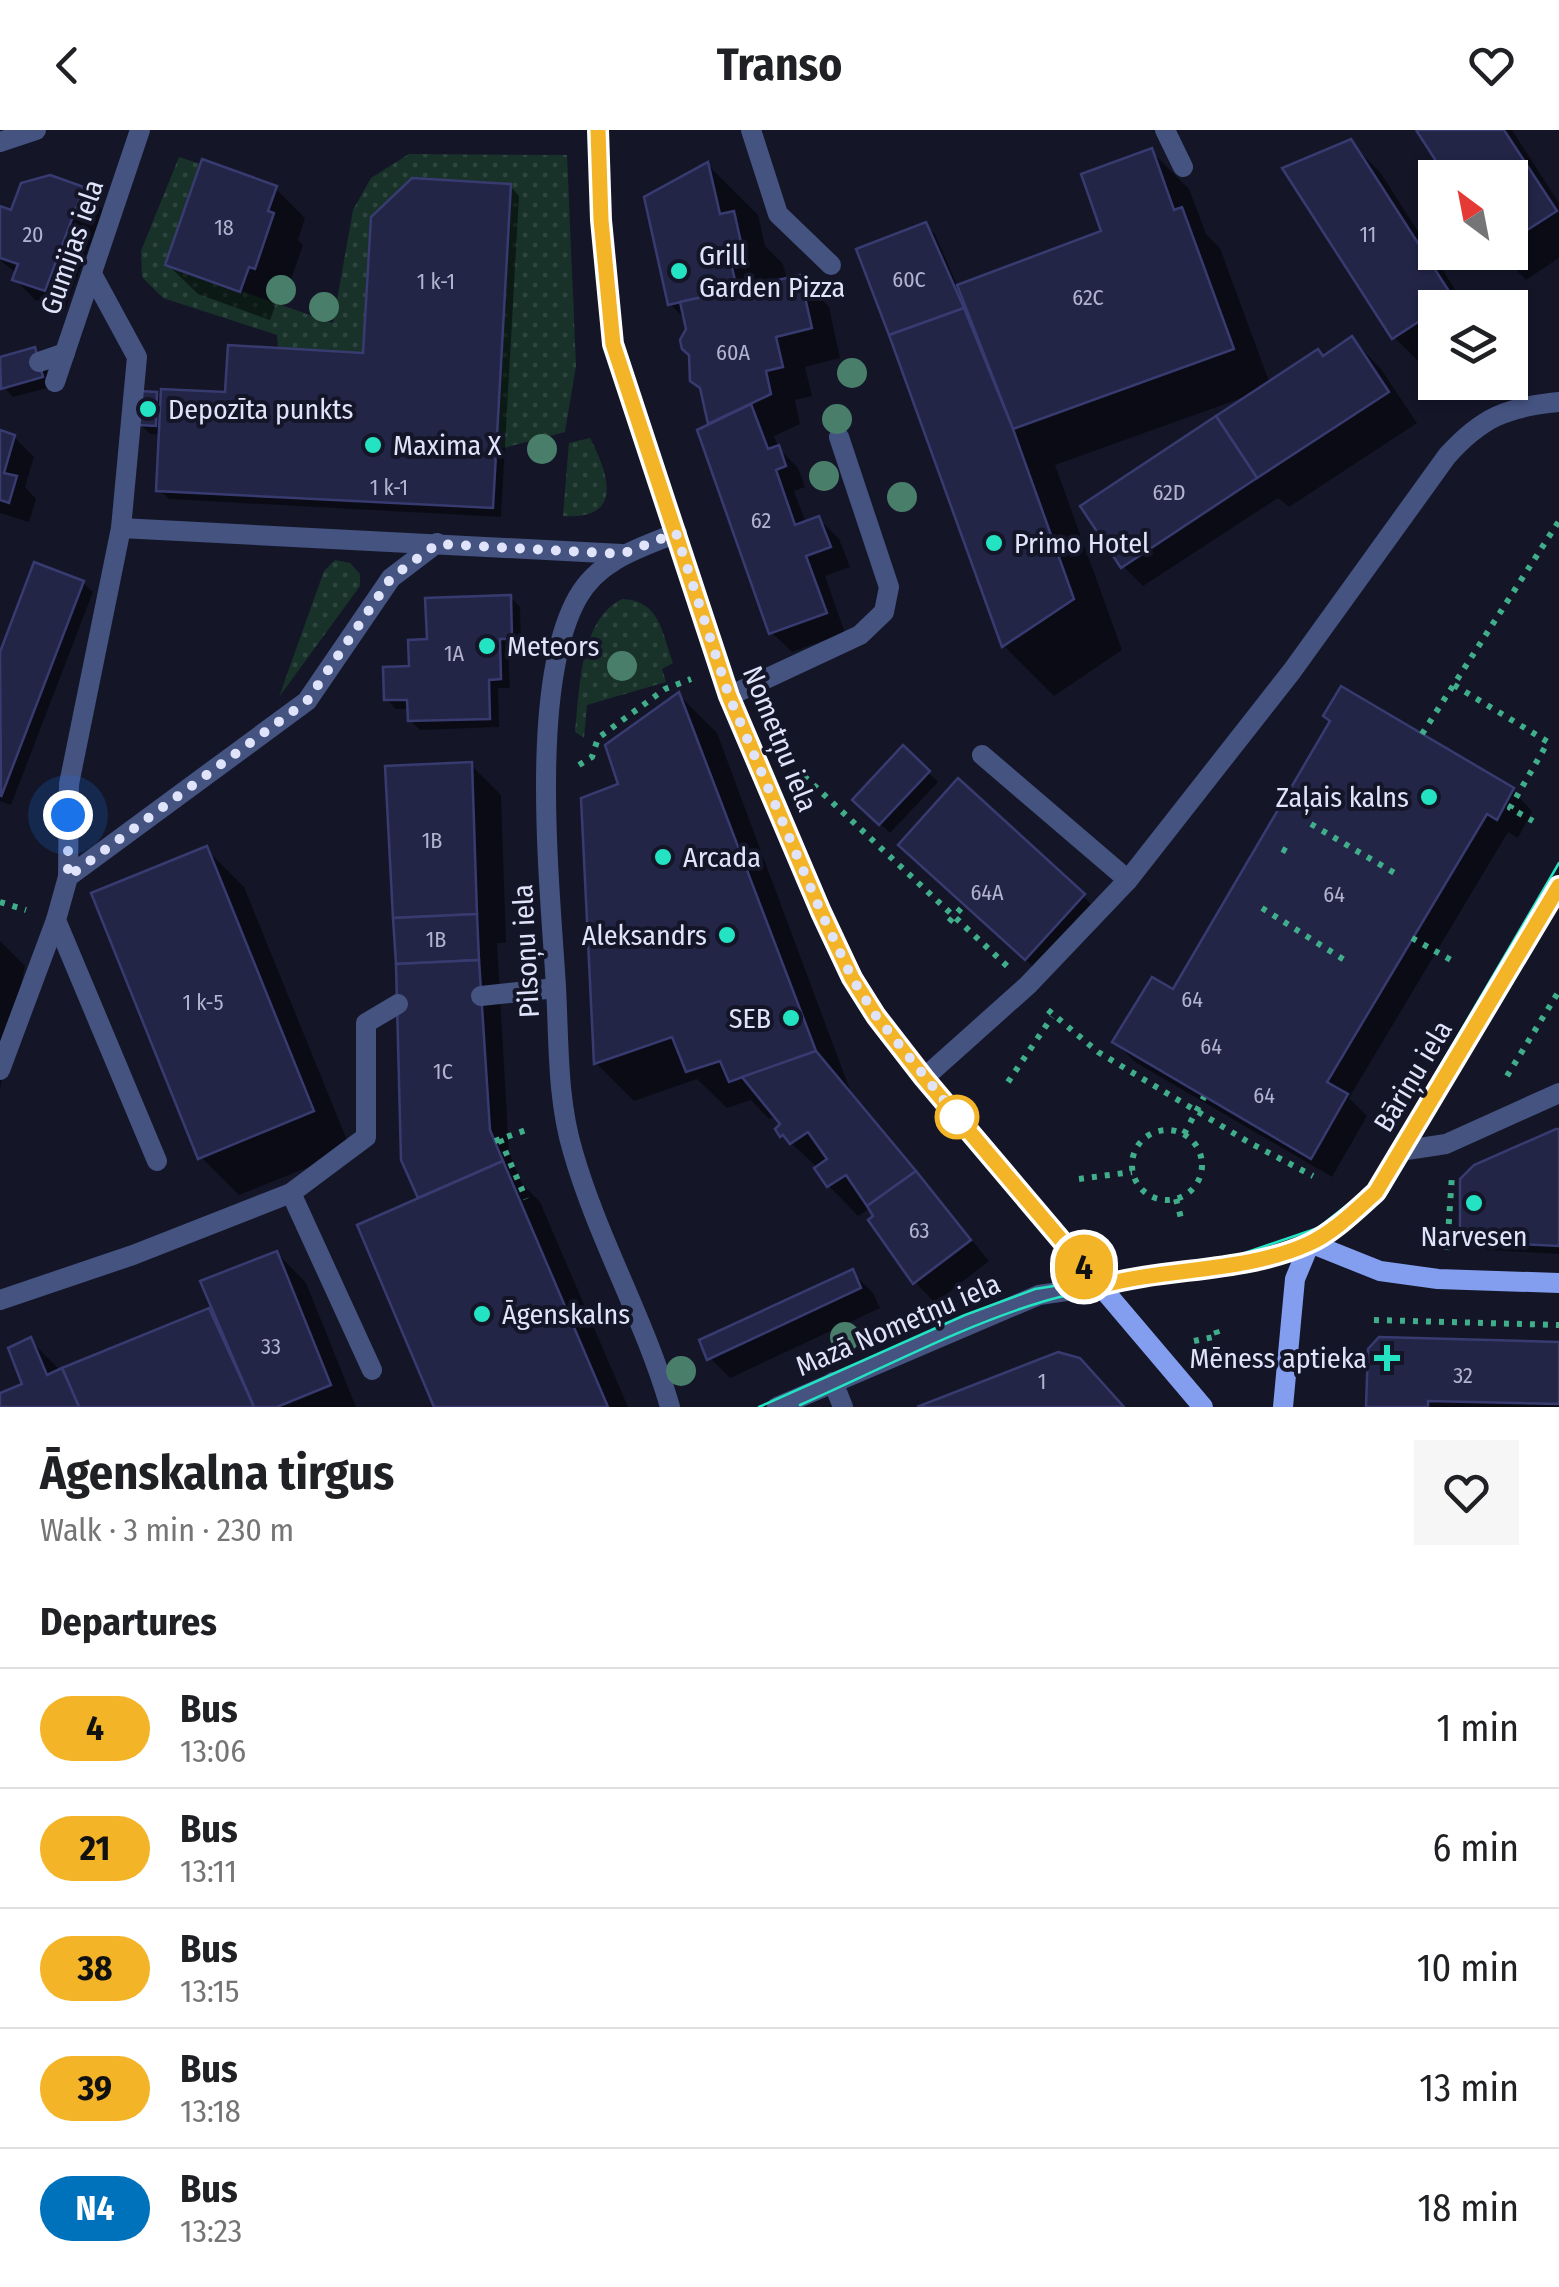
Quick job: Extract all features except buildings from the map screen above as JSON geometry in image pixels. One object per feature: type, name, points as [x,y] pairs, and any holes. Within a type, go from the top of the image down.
[{"type":"street","points":[[0,142],[36,130]]},
{"type":"street","name":"Gumijas iela","points":[[55,382],[140,130]]},
{"type":"street","name":"Nometņu iela","points":[[598,130],[601,220],[613,344],[633,411],[729,696],[852,978],[924,1078],[1203,1407]]},
{"type":"street","points":[[750,130],[778,214],[831,265]]},
{"type":"street","points":[[1165,130],[1183,167]]},
{"type":"street","points":[[0,1070],[68,877],[69,784],[121,528],[137,358],[92,274]]},
{"type":"street","points":[[38,362],[65,353]]},
{"type":"street","points":[[924,1078],[1028,985],[1128,880],[1292,671],[1470,431],[1501,412],[1559,402]]},
{"type":"street","points":[[729,696],[860,636],[884,612],[889,587],[839,437]]},
{"type":"street","points":[[121,528],[622,554]]},
{"type":"street","name":"Pilsoņu iela","points":[[670,1407],[573,1152],[562,1106],[547,782],[550,700],[566,622],[580,594],[593,576],[622,554],[676,533]]},
{"type":"street","points":[[68,877],[307,701],[391,578],[437,544]]},
{"type":"street","points":[[982,755],[1128,880]]},
{"type":"street","name":"Bāriņu iela","points":[[1100,1286],[1235,1264],[1310,1244],[1350,1216],[1376,1192],[1559,886]]},
{"type":"street","points":[[56,920],[157,1161]]},
{"type":"street","points":[[481,996],[556,988]]},
{"type":"street","points":[[0,1300],[133,1255],[292,1193],[366,1137],[366,1023],[398,1004]]},
{"type":"street","points":[[1400,1151],[1446,1144],[1559,1093]]},
{"type":"street","points":[[292,1193],[372,1370]]},
{"type":"street","points":[[1283,1407],[1295,1279],[1310,1244],[1380,1272],[1438,1279],[1559,1283]]},
{"type":"street","name":"Mazā Nometņu iela","points":[[777,1407],[1040,1295],[1100,1286]]},
{"type":"street","points":[[833,1382],[843,1407]]},
{"type":"path","points":[[1422,734],[1559,521]]},
{"type":"path","points":[[547,782],[592,758],[598,738],[638,708],[665,689],[691,679]]},
{"type":"path","points":[[1454,685],[1548,742],[1510,808],[1533,822]]},
{"type":"path","points":[[804,776],[952,919],[1008,966]]},
{"type":"path","points":[[1311,824],[1398,875]]},
{"type":"path","points":[[1282,849],[1293,855]]},
{"type":"path","points":[[952,919],[964,905]]},
{"type":"path","points":[[1262,908],[1346,961]]},
{"type":"path","points":[[1412,938],[1451,960]]},
{"type":"path","points":[[1508,1076],[1559,992]]},
{"type":"path","points":[[1044,1006],[1098,1052],[1313,1176]]},
{"type":"path","points":[[1008,1082],[1052,1016]]},
{"type":"path","points":[[1184,1134],[1204,1096]]},
{"type":"path","points":[[526,1198],[498,1140],[529,1128]]},
{"type":"path","points":[[1162,1130],[1184,1134],[1200,1150],[1202,1174],[1196,1186],[1176,1199],[1152,1197],[1132,1172],[1136,1149],[1142,1140],[1162,1130]]},
{"type":"path","points":[[1078,1179],[1132,1172]]},
{"type":"path","points":[[1447,1256],[1452,1176]]},
{"type":"path","points":[[1176,1199],[1181,1218]]},
{"type":"path","points":[[1374,1320],[1559,1325]]},
{"type":"path","points":[[1194,1341],[1218,1336],[1214,1324]]},
{"type":"green space","points":[[409,154],[567,155],[576,366],[565,432],[495,450],[510,184],[412,178],[371,217],[363,353],[278,348],[277,335],[163,298],[142,277],[141,251],[179,157],[213,168],[166,265],[333,323],[353,210],[371,178]]},
{"type":"green space","points":[[590,438],[606,480],[603,503],[596,511],[563,516],[569,443]]},
{"type":"green space","points":[[335,560],[350,563],[360,574],[360,586],[279,697],[324,571]]},
{"type":"green space","points":[[622,599],[635,601],[652,612],[673,663],[662,669],[666,682],[587,705],[584,738],[575,732],[584,658],[597,623]]},
{"type":"tram line","points":[[759,1407],[965,1315],[1035,1289],[1233,1257],[1318,1228],[1369,1188],[1559,863]]},
{"type":"tram line","points":[[800,1405],[952,1336],[1045,1301],[1279,1262],[1329,1241],[1386,1194],[1559,901]]},
{"type":"bus line","name":"4","points":[[598,130],[601,220],[613,344],[729,696],[821,912],[852,978],[876,1016],[1100,1286],[1279,1253],[1310,1244],[1350,1216],[1376,1192],[1559,886]]},
{"type":"place","name":"Grill Garden Pizza","points":[[679,271]]},
{"type":"place","name":"Depozīta punkts","points":[[148,409]]},
{"type":"place","name":"Maxima X","points":[[373,445]]},
{"type":"place","name":"Primo Hotel","points":[[994,543]]},
{"type":"place","name":"Meteors","points":[[487,646]]},
{"type":"place","name":"Zaļais kalns","points":[[1429,797]]},
{"type":"place","name":"Arcada","points":[[663,857]]},
{"type":"place","name":"Aleksandrs","points":[[727,935]]},
{"type":"place","name":"SEB","points":[[791,1018]]},
{"type":"place","name":"Narvesen","points":[[1474,1203]]},
{"type":"place","name":"Āgenskalns","points":[[482,1314]]},
{"type":"place","name":"Mēness aptieka","points":[[1387,1358]]},
{"type":"route","points":[[68,815],[68,877],[307,701],[391,578],[437,544],[622,554],[676,533],[729,696],[852,978],[876,1016],[968,1130],[957,1117]]}]
